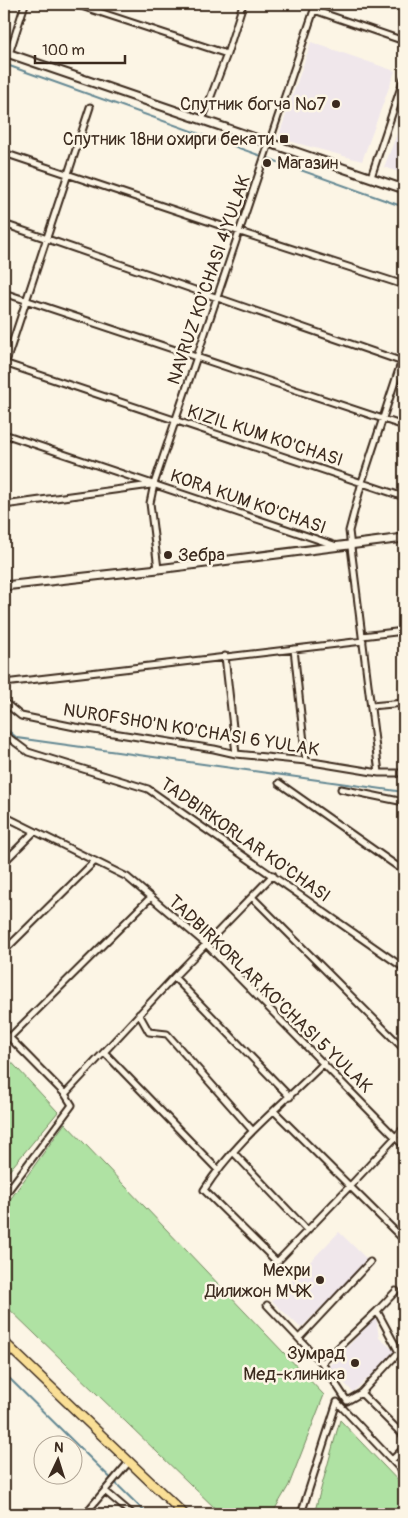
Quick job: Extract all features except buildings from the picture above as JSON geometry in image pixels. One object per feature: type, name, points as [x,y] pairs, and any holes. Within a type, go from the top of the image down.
[{"type":"main road","points":[[4,1342],[184,1514]]},
{"type":"street","points":[[25,4],[6,53],[404,189]]},
{"type":"street","points":[[75,4],[227,54]]},
{"type":"street","points":[[202,120],[227,54],[243,4]]},
{"type":"street","name":"NAVRUZ KO'CHASI 4 YULAK","points":[[158,569],[150,503],[154,484],[316,4]]},
{"type":"street","points":[[314,10],[404,41]]},
{"type":"street","points":[[371,177],[404,78]]},
{"type":"street","points":[[4,365],[90,107]]},
{"type":"street","points":[[4,152],[240,232],[404,284]]},
{"type":"street","points":[[4,224],[403,362]]},
{"type":"street","points":[[4,293],[404,426]]},
{"type":"street","points":[[379,773],[349,531],[362,482],[403,362],[404,354]]},
{"type":"street","name":"KIZIL KUM KO'CHASI","points":[[4,365],[176,420],[404,497]]},
{"type":"street","name":"KORA KUM KO'CHASI","points":[[4,434],[334,545]]},
{"type":"street","name":"KORA KUM KO'CHASI","points":[[4,505],[154,484]]},
{"type":"street","points":[[4,586],[404,538]]},
{"type":"street","points":[[4,683],[294,649],[404,632]]},
{"type":"street","points":[[294,649],[306,762]]},
{"type":"street","points":[[225,656],[236,754]]},
{"type":"street","name":"NUROFSHO'N KO'CHASI 6 YULAK","points":[[4,702],[21,716],[75,726],[236,754],[379,773],[404,773]]},
{"type":"street","points":[[371,706],[404,703]]},
{"type":"street","name":"TADBIRKORLAR KO'CHASI","points":[[4,734],[28,752],[148,789],[404,966]]},
{"type":"street","points":[[279,783],[404,871]]},
{"type":"street","points":[[341,789],[404,802]]},
{"type":"street","name":"TADBIRKORLAR KO'CHASI 5 YULAK","points":[[4,816],[127,877],[206,944],[404,1146]]},
{"type":"street","points":[[4,862],[34,832]]},
{"type":"street","points":[[4,951],[95,861]]},
{"type":"street","points":[[65,1094],[138,1014],[273,875]]},
{"type":"street","points":[[10,1038],[151,897]]},
{"type":"street","points":[[252,897],[404,1049]]},
{"type":"street","points":[[174,977],[290,1097]]},
{"type":"street","points":[[138,1014],[149,1032],[167,1034],[252,1130]]},
{"type":"street","points":[[4,1032],[65,1094],[72,1105],[4,1196]]},
{"type":"street","points":[[104,1052],[218,1170]]},
{"type":"street","points":[[324,1063],[290,1097],[252,1130],[218,1170],[204,1190],[278,1262],[404,1128]]},
{"type":"street","points":[[274,1111],[404,1240]]},
{"type":"street","points":[[233,1152],[307,1230]]},
{"type":"street","points":[[298,1338],[370,1262]]},
{"type":"street","points":[[322,1363],[396,1291]]},
{"type":"street","points":[[267,1305],[322,1363],[347,1401]]},
{"type":"street","points":[[337,1402],[347,1401],[361,1393],[399,1352],[377,1311]]},
{"type":"street","points":[[361,1393],[404,1436]]},
{"type":"street","points":[[337,1402],[404,1473]]},
{"type":"street","points":[[301,1514],[337,1402]]},
{"type":"street","points":[[392,1460],[404,1448]]},
{"type":"street","points":[[397,1465],[404,1458]]},
{"type":"street","points":[[85,1514],[129,1462]]},
{"type":"street","points":[[105,1491],[132,1514]]},
{"type":"shaded area","name":"Спутник богча №7","points":[[311,42],[395,71],[362,161],[278,138]]},
{"type":"shaded area","points":[[404,116],[404,174],[384,167]]},
{"type":"shaded area","name":"Мехри Дилижон МЧЖ","points":[[339,1232],[368,1260],[301,1328],[272,1301]]},
{"type":"shaded area","points":[[376,1317],[379,1338],[396,1352],[353,1392],[328,1367]]},
{"type":"green space","points":[[4,1054],[58,1112],[4,1177]]},
{"type":"green space","points":[[65,1123],[324,1395],[289,1485],[272,1514],[221,1514],[4,1304],[4,1208]]},
{"type":"green space","points":[[340,1420],[404,1487],[404,1514],[314,1514]]},
{"type":"waterway","points":[[4,64],[404,207]]},
{"type":"waterway","points":[[4,727],[17,738],[404,792]]},
{"type":"waterway","points":[[4,1373],[147,1514]]},
{"type":"place","name":"Спутник богча №7","points":[[336,104]]},
{"type":"place","name":"Спутник 18ни охирги бекати","points":[[284,139]]},
{"type":"place","name":"Магазин","points":[[267,163]]},
{"type":"place","name":"Зебра","points":[[168,555]]},
{"type":"place","name":"Мехри Дилижон МЧЖ","points":[[320,1280]]},
{"type":"place","name":"Зумрад Мед-клиника","points":[[355,1363]]}]
